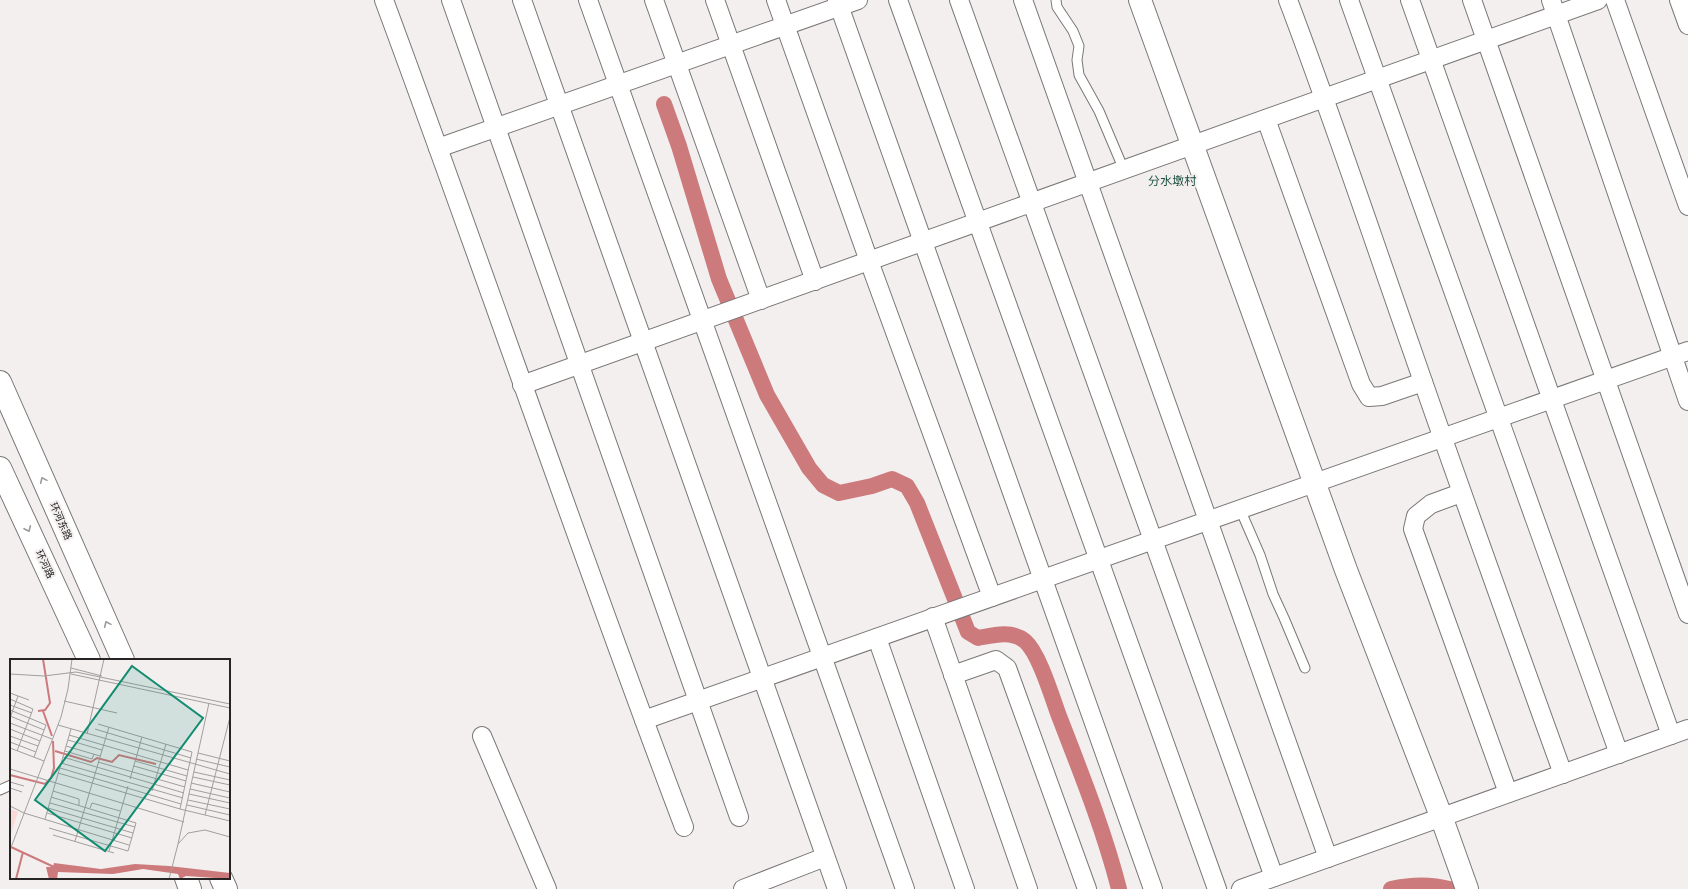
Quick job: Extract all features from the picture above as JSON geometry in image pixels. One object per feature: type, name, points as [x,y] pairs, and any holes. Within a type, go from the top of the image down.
[{"type":"street","points":[[384,0],[522,385],[684,827]]},
{"type":"street","points":[[450,0],[739,817]]},
{"type":"street","points":[[522,0],[837,889]]},
{"type":"street","points":[[588,0],[618,85],[710,318],[822,657],[905,889]]},
{"type":"street","points":[[654,0],[677,64],[756,302]]},
{"type":"street","points":[[715,0],[815,281]]},
{"type":"street","points":[[776,0],[869,261],[992,597]]},
{"type":"street","points":[[438,148],[786,26],[839,3],[858,0]]},
{"type":"street","points":[[898,0],[1217,889]]},
{"type":"street","points":[[959,0],[1274,877]]},
{"type":"street","points":[[1023,0],[1328,858]]},
{"type":"street","points":[[1140,0],[1349,578],[1441,816],[1467,889]]},
{"type":"street","points":[[1288,0],[1325,98],[1442,438],[1564,774]]},
{"type":"street","points":[[1349,0],[1619,754]]},
{"type":"street","points":[[1410,0],[1671,735]]},
{"type":"street","points":[[1472,0],[1688,614]]},
{"type":"street","points":[[522,385],[1432,60],[1486,40],[1553,8],[1598,0]]},
{"type":"street","points":[[1615,0],[1688,206]]},
{"type":"street","points":[[1679,0],[1688,25]]},
{"type":"street","points":[[839,3],[1153,889]]},
{"type":"street","points":[[1553,8],[1680,354],[1688,401]]},
{"type":"street","points":[[1266,119],[1362,384],[1369,398],[1382,396],[1423,382]]},
{"type":"street","points":[[644,720],[1680,354]]},
{"type":"street","name":"环河东路","points":[[0,382],[123,659]]},
{"type":"street","name":"环河路","points":[[0,468],[89,659]]},
{"type":"street","points":[[1462,493],[1431,504],[1416,516],[1413,529],[1508,793]]},
{"type":"street","points":[[938,616],[954,675],[1028,889]]},
{"type":"street","points":[[877,638],[965,889]]},
{"type":"street","points":[[954,675],[996,660],[1007,668],[1087,889]]},
{"type":"street","points":[[1241,889],[1441,816],[1564,774],[1688,729]]},
{"type":"street","points":[[482,736],[547,889]]},
{"type":"street","points":[[743,889],[825,857]]},
{"type":"street","points":[[186,879],[190,889]]},
{"type":"street","points":[[221,879],[226,889]]},
{"type":"lane","points":[[1056,0],[1057,7],[1073,31],[1079,46],[1077,60],[1079,75],[1098,111],[1124,170]]},
{"type":"lane","points":[[1240,509],[1260,555],[1273,594],[1305,668]]},
{"type":"lane","points":[[0,790],[10,785]]},
{"type":"waterway","points":[[664,104],[679,146],[719,279],[767,395],[809,468],[823,485],[839,493],[872,486],[892,479],[907,486],[917,503],[968,632],[978,638],[1002,634],[1014,635],[1025,641],[1030,647],[1045,676],[1092,802],[1119,889]]},
{"type":"waterway","points":[[1391,889],[1420,886],[1435,886],[1449,889]]},
{"type":"district","name":"分水墩村","points":[[1172,180]]}]
